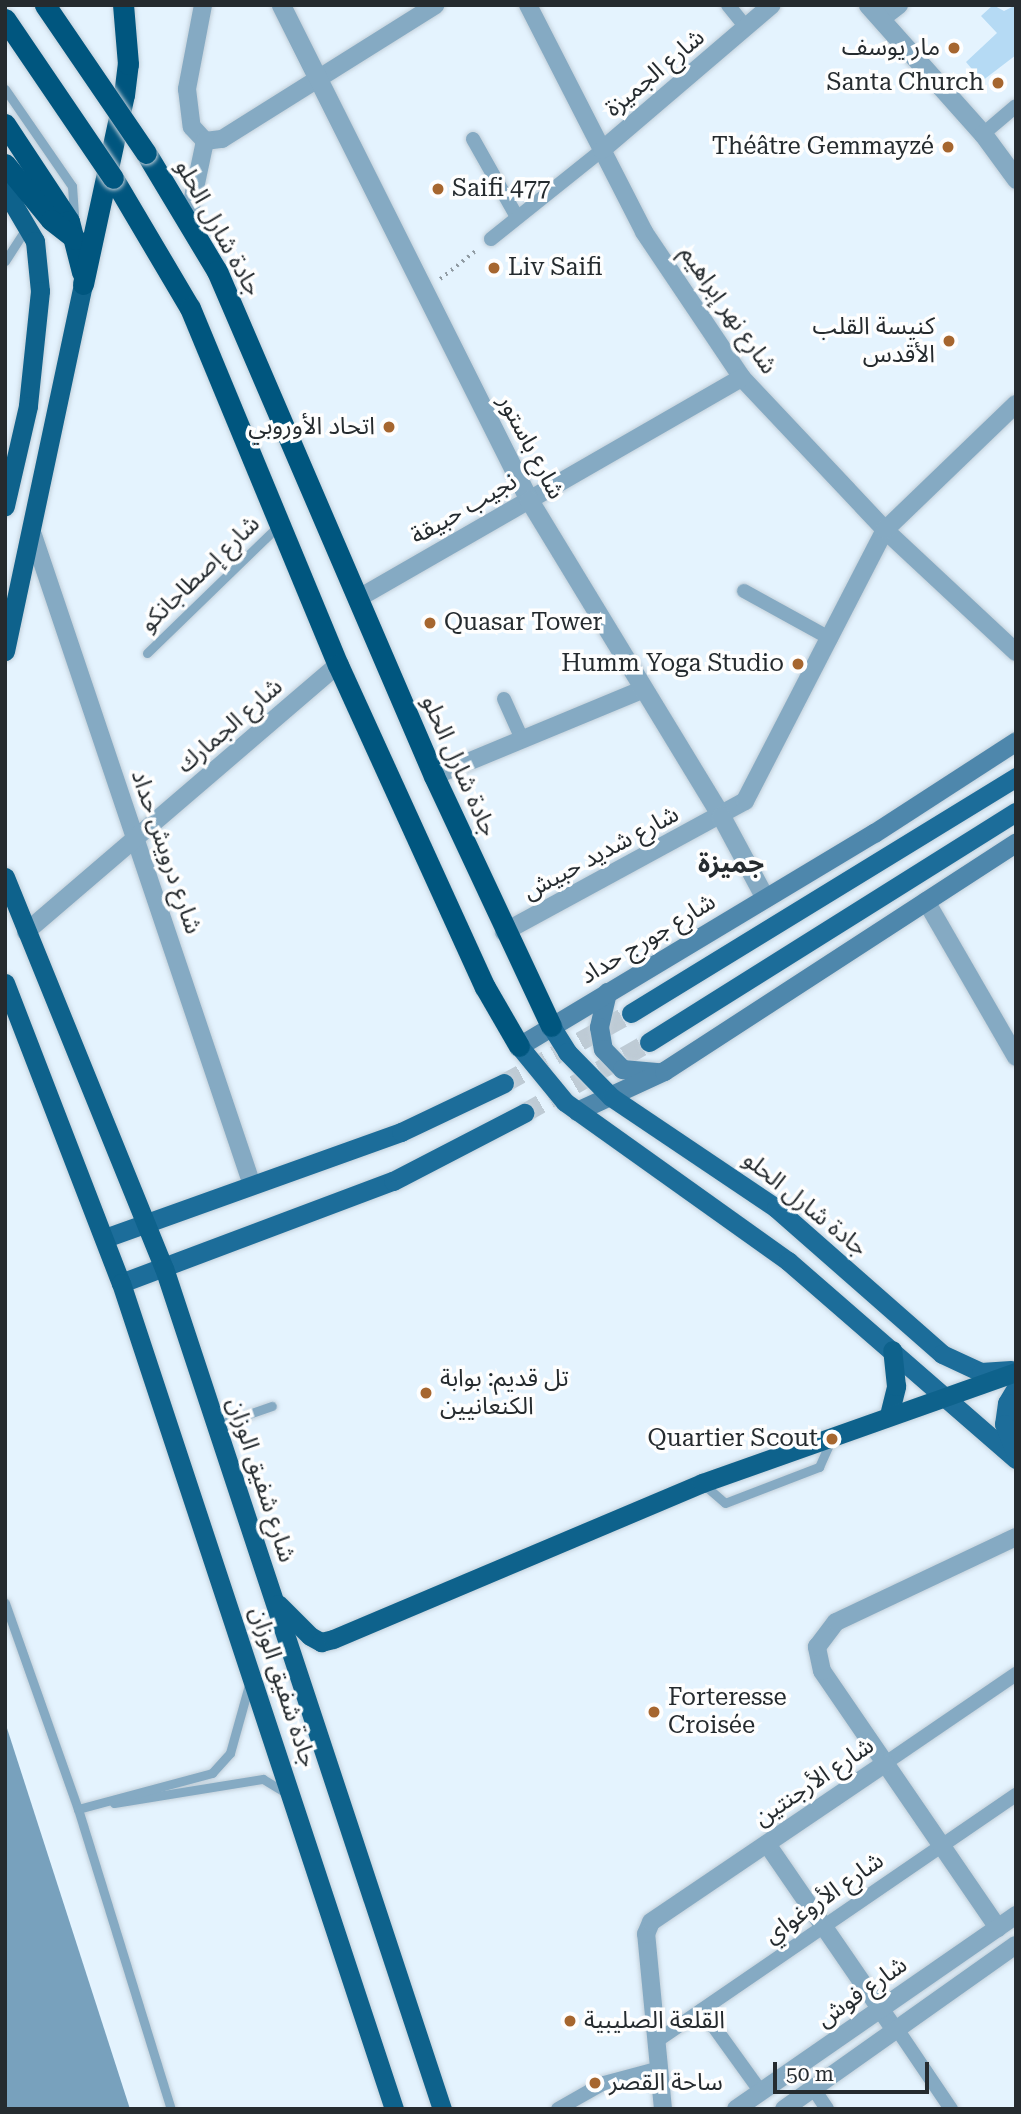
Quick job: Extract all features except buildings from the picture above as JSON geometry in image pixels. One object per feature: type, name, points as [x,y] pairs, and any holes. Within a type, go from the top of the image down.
[{"type":"highway","name":"جادة شارل الحلو","points":[[45,5],[146,153],[226,289],[434,776],[504,932],[551,1026]]},
{"type":"highway","points":[[5,651],[33,535],[83,284],[81,236],[128,64],[124,5]]},
{"type":"highway","points":[[5,19],[159,249],[201,332],[338,665],[485,986],[519,1046]]},
{"type":"highway","points":[[5,124],[81,236]]},
{"type":"highway","points":[[5,164],[51,220],[81,236]]},
{"type":"highway","points":[[5,190],[28,226],[38,255],[40,313],[28,406],[5,506]]},
{"type":"highway","name":"شارع شفيق الوزان","points":[[5,877],[164,1268],[442,2109]]},
{"type":"highway","points":[[5,984],[121,1283]]},
{"type":"highway","name":"جادة شفيق الوزان","points":[[121,1283],[252,1669],[394,2109]]},
{"type":"highway","points":[[889,1415],[897,1386],[892,1350]]},
{"type":"highway","points":[[274,1598],[310,1636],[321,1642],[333,1639],[702,1483],[832,1439],[889,1415],[947,1399],[1016,1370]]},
{"type":"main road","name":"شارع جورج حداد","points":[[519,1046],[957,782],[1016,741]]},
{"type":"main road","points":[[631,1013],[1016,777]]},
{"type":"main road","points":[[649,1042],[1016,812]]},
{"type":"main road","points":[[577,1111],[664,1071],[1016,842]]},
{"type":"main road","points":[[607,992],[599,1038],[612,1061],[634,1073],[664,1071]]},
{"type":"main road","name":"جادة شارل الحلو","points":[[551,1026],[567,1052],[611,1097],[776,1208],[942,1354],[981,1372],[1016,1370]]},
{"type":"main road","points":[[519,1046],[545,1081],[577,1111],[735,1220],[892,1350],[1016,1459]]},
{"type":"main road","points":[[105,1238],[401,1132],[504,1083]]},
{"type":"main road","points":[[121,1283],[393,1181],[524,1114]]},
{"type":"main road","points":[[1016,1388],[1007,1403],[1004,1424],[1016,1453]]},
{"type":"street","points":[[203,5],[187,89],[191,127],[205,141]]},
{"type":"street","name":"شارع باستور","points":[[281,5],[529,500],[721,816],[765,898]]},
{"type":"street","points":[[205,141],[222,139],[436,5]]},
{"type":"street","name":"شارع نهر إبراهيم","points":[[528,5],[644,232],[742,379],[885,530],[1016,652]]},
{"type":"street","points":[[728,5],[746,27]]},
{"type":"street","name":"شارع الجميزة","points":[[601,150],[772,5]]},
{"type":"street","points":[[899,5],[875,12],[983,134],[1016,178]]},
{"type":"street","points":[[983,134],[1016,106]]},
{"type":"street","points":[[473,139],[517,217]]},
{"type":"street","points":[[188,221],[205,141]]},
{"type":"street","points":[[491,239],[601,150]]},
{"type":"street","name":"نجيب حبيقة","points":[[357,600],[742,379]]},
{"type":"street","name":"شارع شديد حبيش","points":[[504,932],[721,816],[754,789],[885,530],[1016,404]]},
{"type":"street","name":"شارع درويش حداد","points":[[33,535],[252,1185]]},
{"type":"street","points":[[744,591],[831,639]]},
{"type":"street","name":"شارع الجمارك","points":[[26,932],[338,665]]},
{"type":"street","points":[[434,776],[644,689]]},
{"type":"street","points":[[504,699],[522,739]]},
{"type":"street","points":[[926,901],[1016,1057]]},
{"type":"street","points":[[998,1928],[821,1671],[817,1657],[821,1636],[836,1622],[1016,1537]]},
{"type":"street","name":"شارع الأرجنتين","points":[[658,2040],[646,1934],[662,1912],[767,1844],[1016,1674]]},
{"type":"street","name":"شارع الأروغواي","points":[[658,2040],[1016,1795]]},
{"type":"street","points":[[767,1844],[949,2108]]},
{"type":"street","name":"شارع فوش","points":[[736,2109],[1016,1915]]},
{"type":"street","name":"شارع فوش","points":[[784,2109],[896,2029],[1014,1950]]},
{"type":"street","points":[[702,2010],[773,2109]]},
{"type":"street","points":[[658,2040],[663,2109]]},
{"type":"street","points":[[558,2109],[604,2083],[660,2068]]},
{"type":"street","points":[[813,2088],[827,2109]]},
{"type":"lane","points":[[5,89],[72,186],[81,236]]},
{"type":"lane","points":[[5,261],[28,226]]},
{"type":"lane","name":"شارع إصطاجانكو","points":[[147,653],[280,524]]},
{"type":"lane","points":[[216,1425],[272,1406]]},
{"type":"lane","points":[[5,1602],[78,1808],[171,2109]]},
{"type":"lane","points":[[78,1808],[212,1773],[230,1753],[239,1730],[252,1669]]},
{"type":"lane","points":[[78,1808],[263,1779],[280,1786],[298,1811]]},
{"type":"path","points":[[424,291],[491,239]]},
{"type":"shaded area","points":[[993,5],[1004,11],[1016,5],[1016,55],[982,81],[966,62],[997,33],[981,16]]},
{"type":"shaded area","points":[[5,1722],[130,2109],[5,2109]]},
{"type":"tunnel","points":[[504,1083],[631,1013]]},
{"type":"tunnel","points":[[524,1113],[649,1042]]},
{"type":"place","name":"مار يوسف","points":[[954,48]]},
{"type":"place","name":"Santa Church","points":[[998,83]]},
{"type":"place","name":"Théâtre Gemmayzé","points":[[948,147]]},
{"type":"place","name":"Saifi 477","points":[[438,189]]},
{"type":"place","name":"Liv Saifi","points":[[494,268]]},
{"type":"place","name":"كنيسة القلب الأقدس","points":[[949,341]]},
{"type":"place","name":"اتحاد الأوروبي","points":[[389,427]]},
{"type":"place","name":"Quasar Tower","points":[[430,623]]},
{"type":"place","name":"Humm Yoga Studio","points":[[798,664]]},
{"type":"place","name":"تل قديم: بوابة الكنعانيين","points":[[426,1393]]},
{"type":"place","name":"Quartier Scout","points":[[832,1439]]},
{"type":"place","name":"Forteresse Croisée","points":[[654,1712]]},
{"type":"place","name":"القلعة الصليبية","points":[[570,2021]]},
{"type":"place","name":"ساحة القصر","points":[[595,2083]]},
{"type":"district","name":"جميزة","points":[[731,864]]}]
